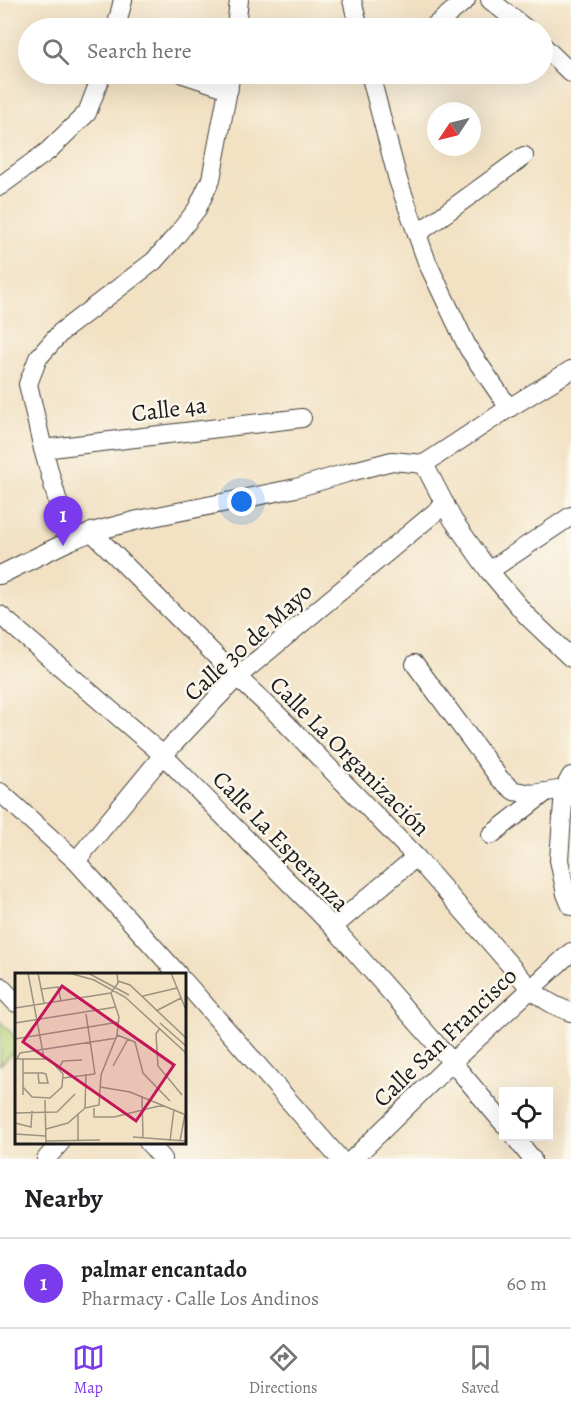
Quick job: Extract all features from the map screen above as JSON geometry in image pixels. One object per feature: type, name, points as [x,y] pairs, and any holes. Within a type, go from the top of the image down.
[{"type":"street","points":[[118,18],[123,0]]},
{"type":"street","points":[[237,18],[239,0]]},
{"type":"street","points":[[352,0],[356,18]]},
{"type":"street","points":[[444,18],[466,0]]},
{"type":"street","points":[[490,0],[512,18]]},
{"type":"street","points":[[553,55],[571,73]]},
{"type":"street","points":[[0,186],[48,152],[87,113],[98,84]]},
{"type":"street","points":[[69,541],[43,449],[28,384],[38,358],[61,332],[154,261],[197,209],[211,179],[229,84]]},
{"type":"street","points":[[375,84],[398,180],[427,262],[468,348],[509,408]]},
{"type":"street","points":[[417,234],[524,156]]},
{"type":"street","points":[[0,575],[92,532],[138,520],[296,488],[392,461],[424,464],[571,370]]},
{"type":"street","name":"Calle 4a","points":[[43,449],[302,418]]},
{"type":"street","points":[[424,464],[453,520],[489,571],[527,616],[571,658]]},
{"type":"street","name":"Calle 30 de Mayo","points":[[76,861],[163,755],[237,678],[445,504]]},
{"type":"street","points":[[489,571],[571,516]]},
{"type":"street","name":"Calle La Organización","points":[[92,532],[237,678],[278,715],[416,857],[530,988],[543,1000],[571,1012]]},
{"type":"street","name":"Calle La Esperanza","points":[[0,615],[163,755],[333,927],[499,1118]]},
{"type":"street","points":[[415,664],[500,779],[514,791],[533,794],[560,786]]},
{"type":"street","points":[[491,836],[560,786]]},
{"type":"street","points":[[560,786],[559,860],[566,894],[571,906]]},
{"type":"street","points":[[0,792],[76,861],[176,973]]},
{"type":"street","points":[[333,927],[416,857]]},
{"type":"street","name":"Calle San Francisco","points":[[353,1159],[452,1062],[571,952]]},
{"type":"street","points":[[186,983],[340,1159]]},
{"type":"street","points":[[0,986],[15,1002]]},
{"type":"street","points":[[517,1141],[532,1159]]},
{"type":"street","points":[[46,1159],[60,1144]]},
{"type":"street","points":[[149,1144],[163,1159]]},
{"type":"green space","points":[[0,1021],[15,1037],[15,1050],[0,1065]]},
{"type":"place","name":"palmar encantado","points":[[63,546]]}]
